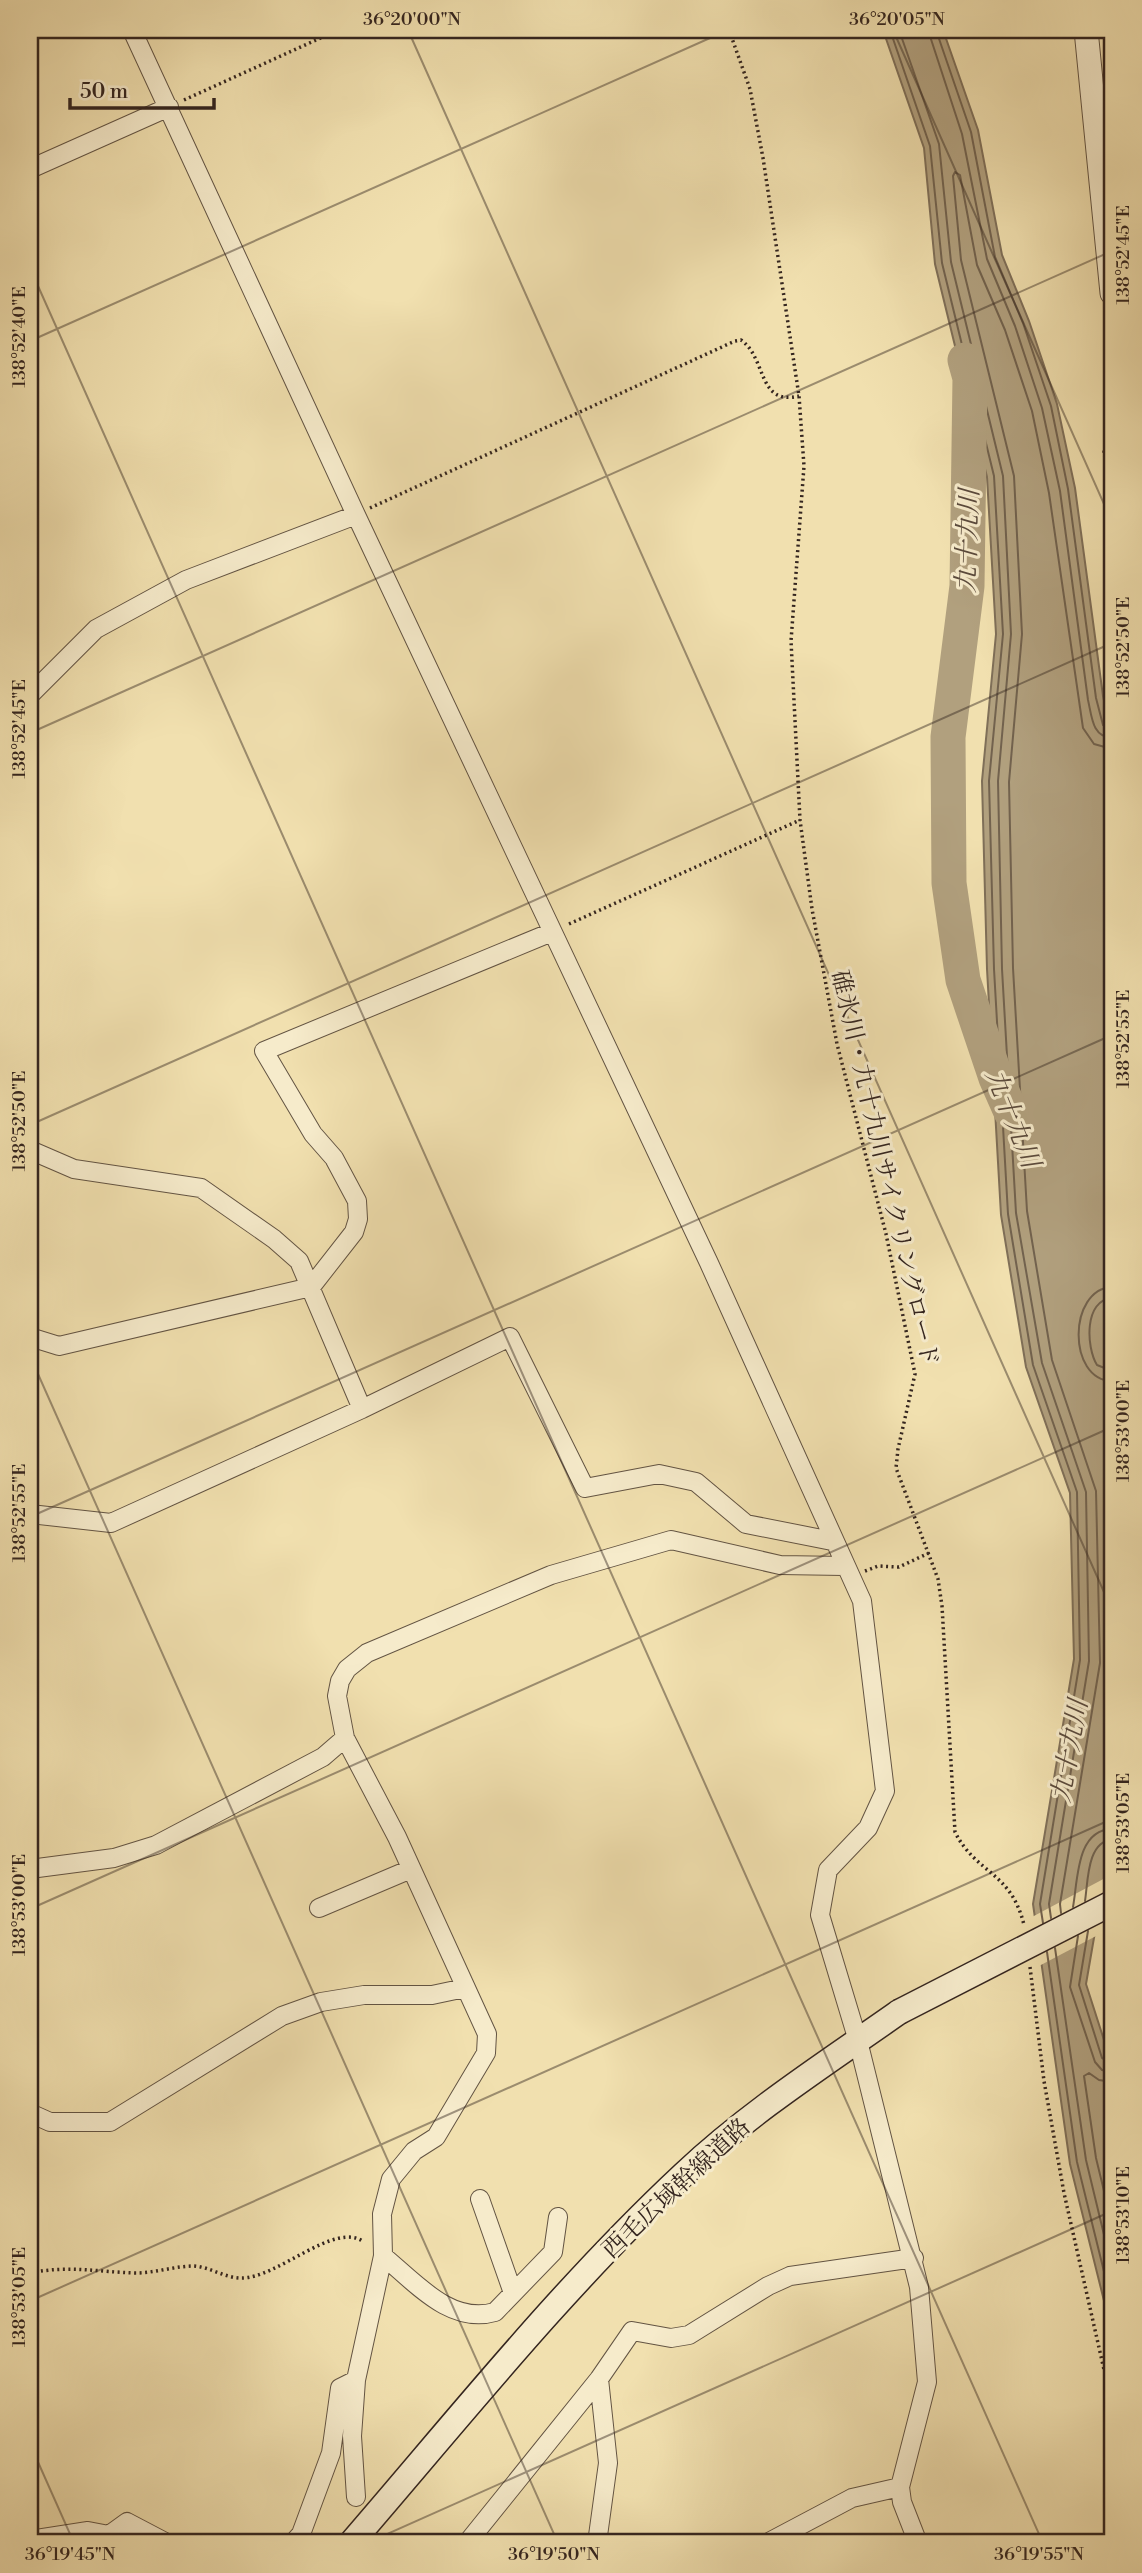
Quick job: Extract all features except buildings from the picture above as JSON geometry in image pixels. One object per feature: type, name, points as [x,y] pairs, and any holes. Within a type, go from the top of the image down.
[{"type":"main road","name":"西毛広域幹線道路","points":[[351,2543],[549,2314],[683,2174],[796,2082],[899,2012],[1112,1903]]},
{"type":"street","points":[[132,30],[356,515],[709,1264],[832,1541],[862,1601],[886,1791],[868,1828],[828,1870],[820,1915],[858,2041],[914,2258],[925,2342],[927,2382],[900,2487],[902,2502],[918,2543]]},
{"type":"street","points":[[1086,30],[1112,293]]},
{"type":"street","points":[[30,169],[169,107]]},
{"type":"street","points":[[30,695],[96,629],[186,579],[356,515]]},
{"type":"street","points":[[30,1337],[59,1346],[311,1287],[354,1232],[358,1219],[357,1200],[334,1158],[313,1134],[264,1051],[552,932]]},
{"type":"street","points":[[30,1150],[74,1169],[201,1188],[291,1254],[299,1261],[311,1287],[362,1409]]},
{"type":"street","points":[[30,1514],[111,1523],[362,1409],[510,1337],[585,1488],[659,1474],[696,1482],[746,1524],[832,1541]]},
{"type":"street","points":[[356,2497],[352,2437],[356,2380],[383,2256],[382,2214],[391,2179],[414,2151],[436,2137],[486,2053],[487,2034],[411,1869],[345,1738],[337,1696],[347,1668],[367,1653],[551,1575],[671,1539],[780,1565],[847,1572]]},
{"type":"street","points":[[30,1869],[114,1858],[156,1845],[323,1757],[345,1738]]},
{"type":"street","points":[[319,1908],[411,1869]]},
{"type":"street","points":[[30,2113],[50,2122],[110,2122],[295,2011],[321,2002],[364,1995],[432,1995],[465,1988]]},
{"type":"street","points":[[480,2199],[513,2293]]},
{"type":"street","points":[[383,2256],[449,2309],[466,2315],[495,2312],[552,2252],[558,2217]]},
{"type":"street","points":[[467,2543],[599,2379],[632,2331],[671,2338],[689,2335],[768,2286],[790,2276],[914,2258]]},
{"type":"street","points":[[597,2543],[608,2463],[599,2379]]},
{"type":"street","points":[[293,2543],[301,2534],[331,2453],[340,2388],[356,2380]]},
{"type":"street","points":[[767,2543],[852,2498],[900,2487]]},
{"type":"street","points":[[30,2540],[88,2531],[111,2539],[127,2522],[167,2543]]},
{"type":"path","points":[[169,107],[338,30]]},
{"type":"path","name":"碓氷川・九十九川サイクリングロード","points":[[729,30],[750,89],[761,144],[799,396],[804,466],[791,641],[800,820],[826,991],[912,1347],[914,1384],[896,1468],[929,1553],[942,1606],[955,1832],[972,1857],[1008,1886],[1019,1905],[1025,1927]]},
{"type":"path","points":[[356,515],[735,341],[741,340],[752,347],[767,385],[776,396],[799,396]]},
{"type":"path","points":[[1112,445],[1107,445],[1104,452],[1112,499]]},
{"type":"path","points":[[552,932],[800,820]]},
{"type":"path","points":[[847,1572],[878,1566],[899,1567],[929,1553]]},
{"type":"path","points":[[1030,1966],[1044,2081],[1064,2193],[1112,2405]]},
{"type":"path","points":[[30,2273],[60,2267],[138,2273],[196,2266],[241,2278],[282,2267],[334,2237],[359,2238],[383,2256]]},
{"type":"water","points":[[883,30],[943,30],[978,130],[1002,255],[1029,321],[1057,404],[1075,488],[1103,696],[1112,737],[1112,1303],[1106,1342],[1112,1367],[1112,1834],[1086,1984],[1112,2065],[1112,2333],[1070,2164],[1033,1904],[1074,1659],[1070,1493],[1026,1367],[1001,1215],[987,969],[982,781],[996,634],[987,477],[935,264],[924,148]]},
{"type":"pier","points":[[1109,1876],[1098,1935],[1039,1966],[1032,1917]]},
{"type":"waterway","name":"九十九川","points":[[965,360],[970,378],[967,586],[948,737],[949,883],[963,980],[996,1078],[1011,1112]]}]
